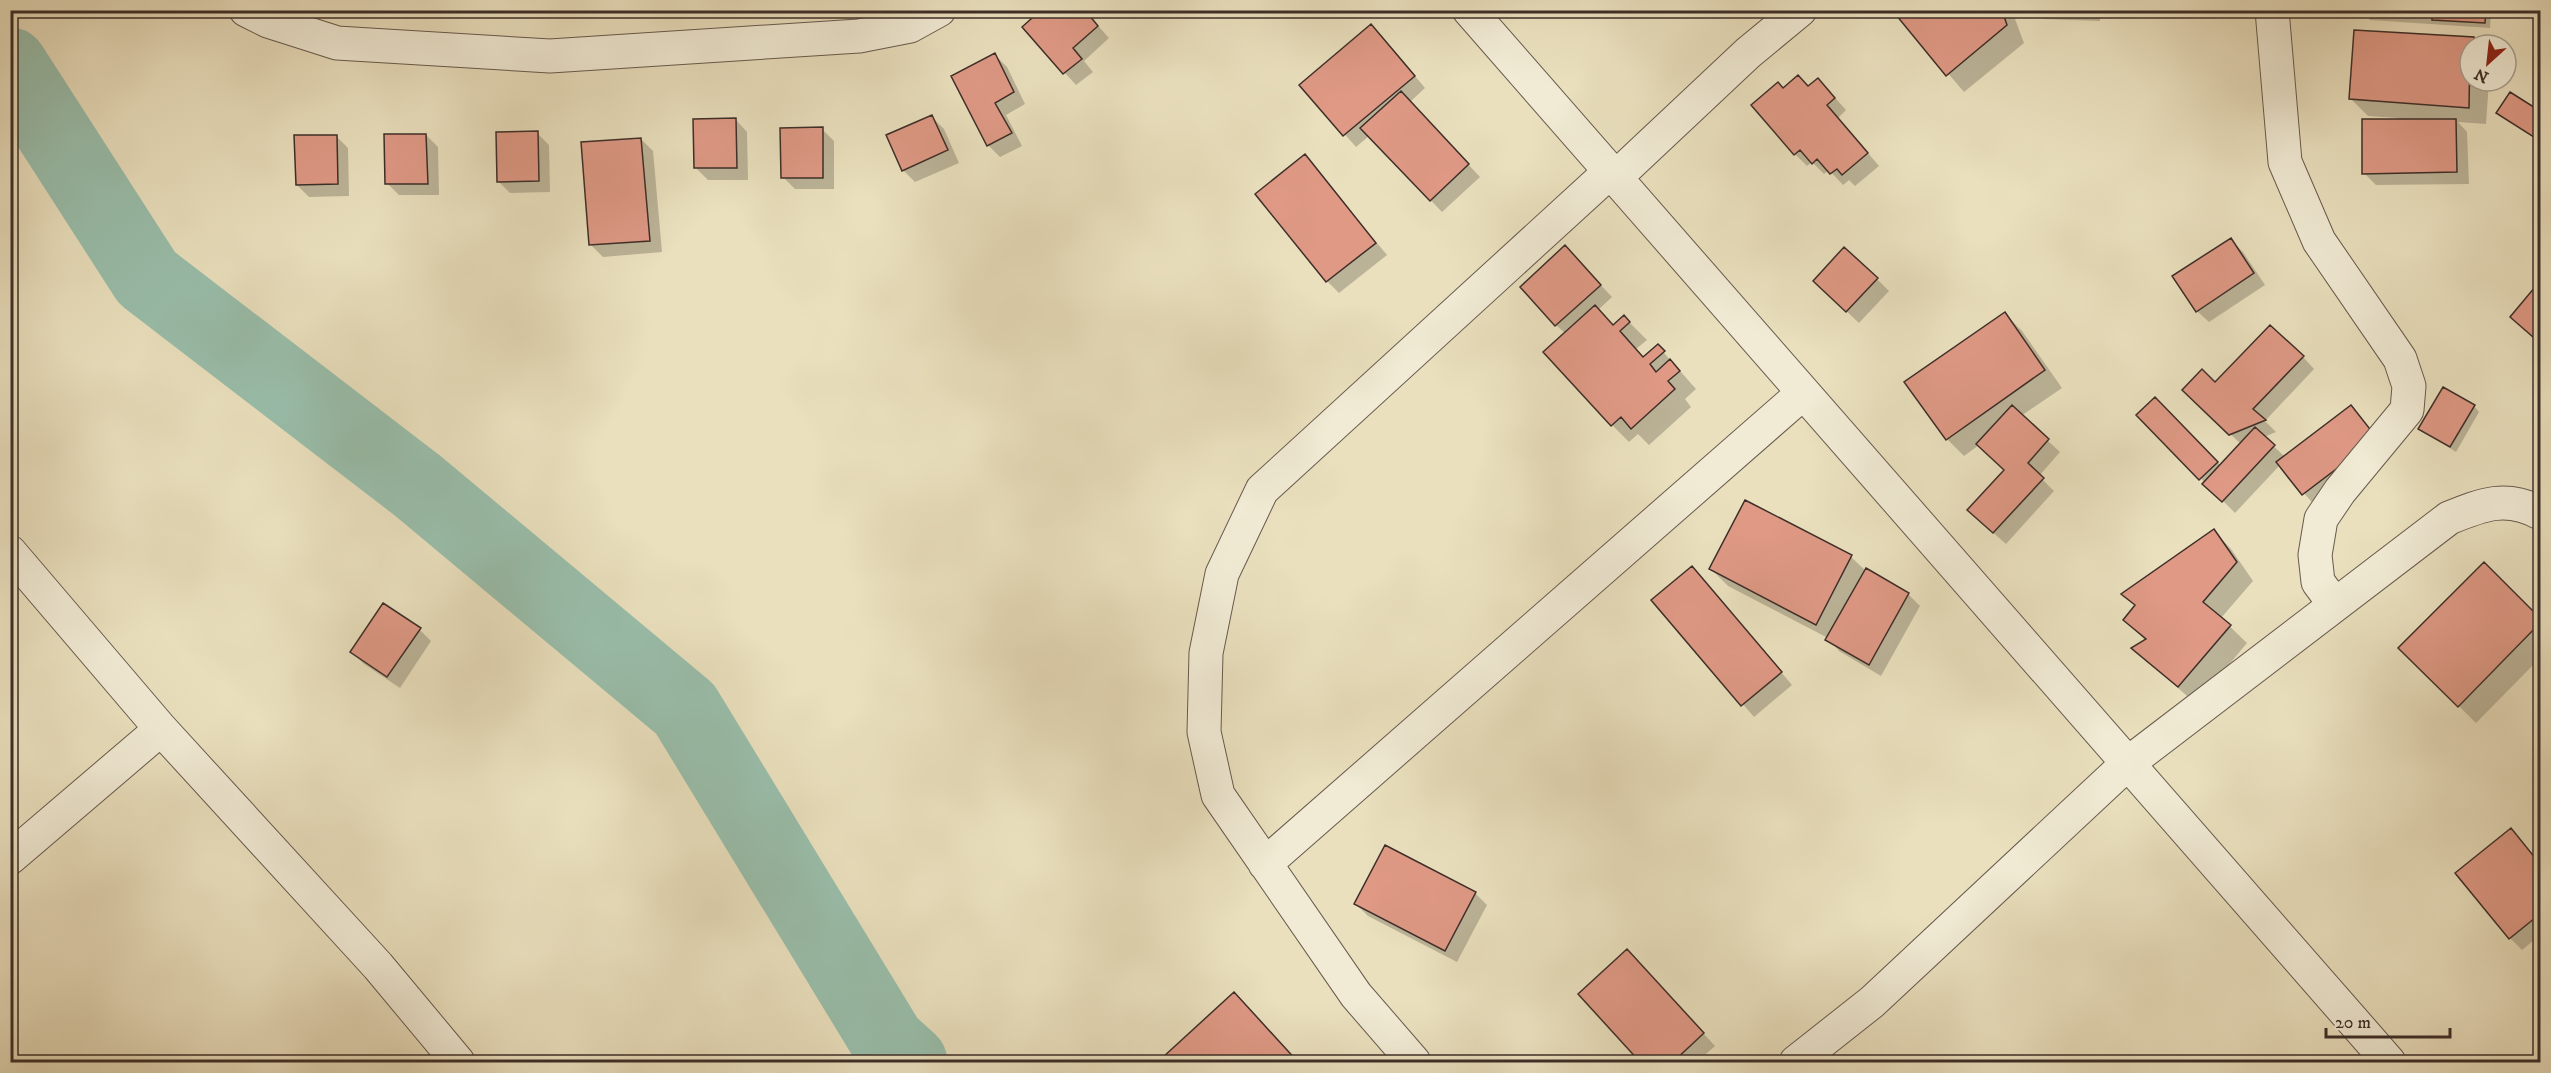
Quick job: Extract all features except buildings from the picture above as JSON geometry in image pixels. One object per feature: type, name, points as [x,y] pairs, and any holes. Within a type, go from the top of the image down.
[{"type":"street","points":[[246,10],[268,21],[337,43],[550,56],[859,36],[910,26],[939,10]]},
{"type":"street","points":[[1469,10],[2389,1062]]},
{"type":"street","points":[[1414,1062],[1356,995],[1218,795],[1204,732],[1206,653],[1222,574],[1262,490],[1601,180],[1615,178],[1748,53],[1800,10]]},
{"type":"street","points":[[2272,10],[2285,162],[2319,241],[2400,359],[2409,386],[2407,410],[2340,491],[2321,519],[2315,555],[2318,582],[2335,605]]},
{"type":"street","points":[[1265,864],[1803,393]]},
{"type":"street","points":[[1796,1062],[1872,1002],[2127,764],[2450,518],[2486,503],[2524,504],[2541,513]]},
{"type":"street","points":[[10,552],[161,729],[378,966],[458,1062]]},
{"type":"street","points":[[10,858],[161,729]]},
{"type":"waterway","points":[[10,65],[147,278],[418,486],[685,709],[888,1042],[910,1062]]}]
